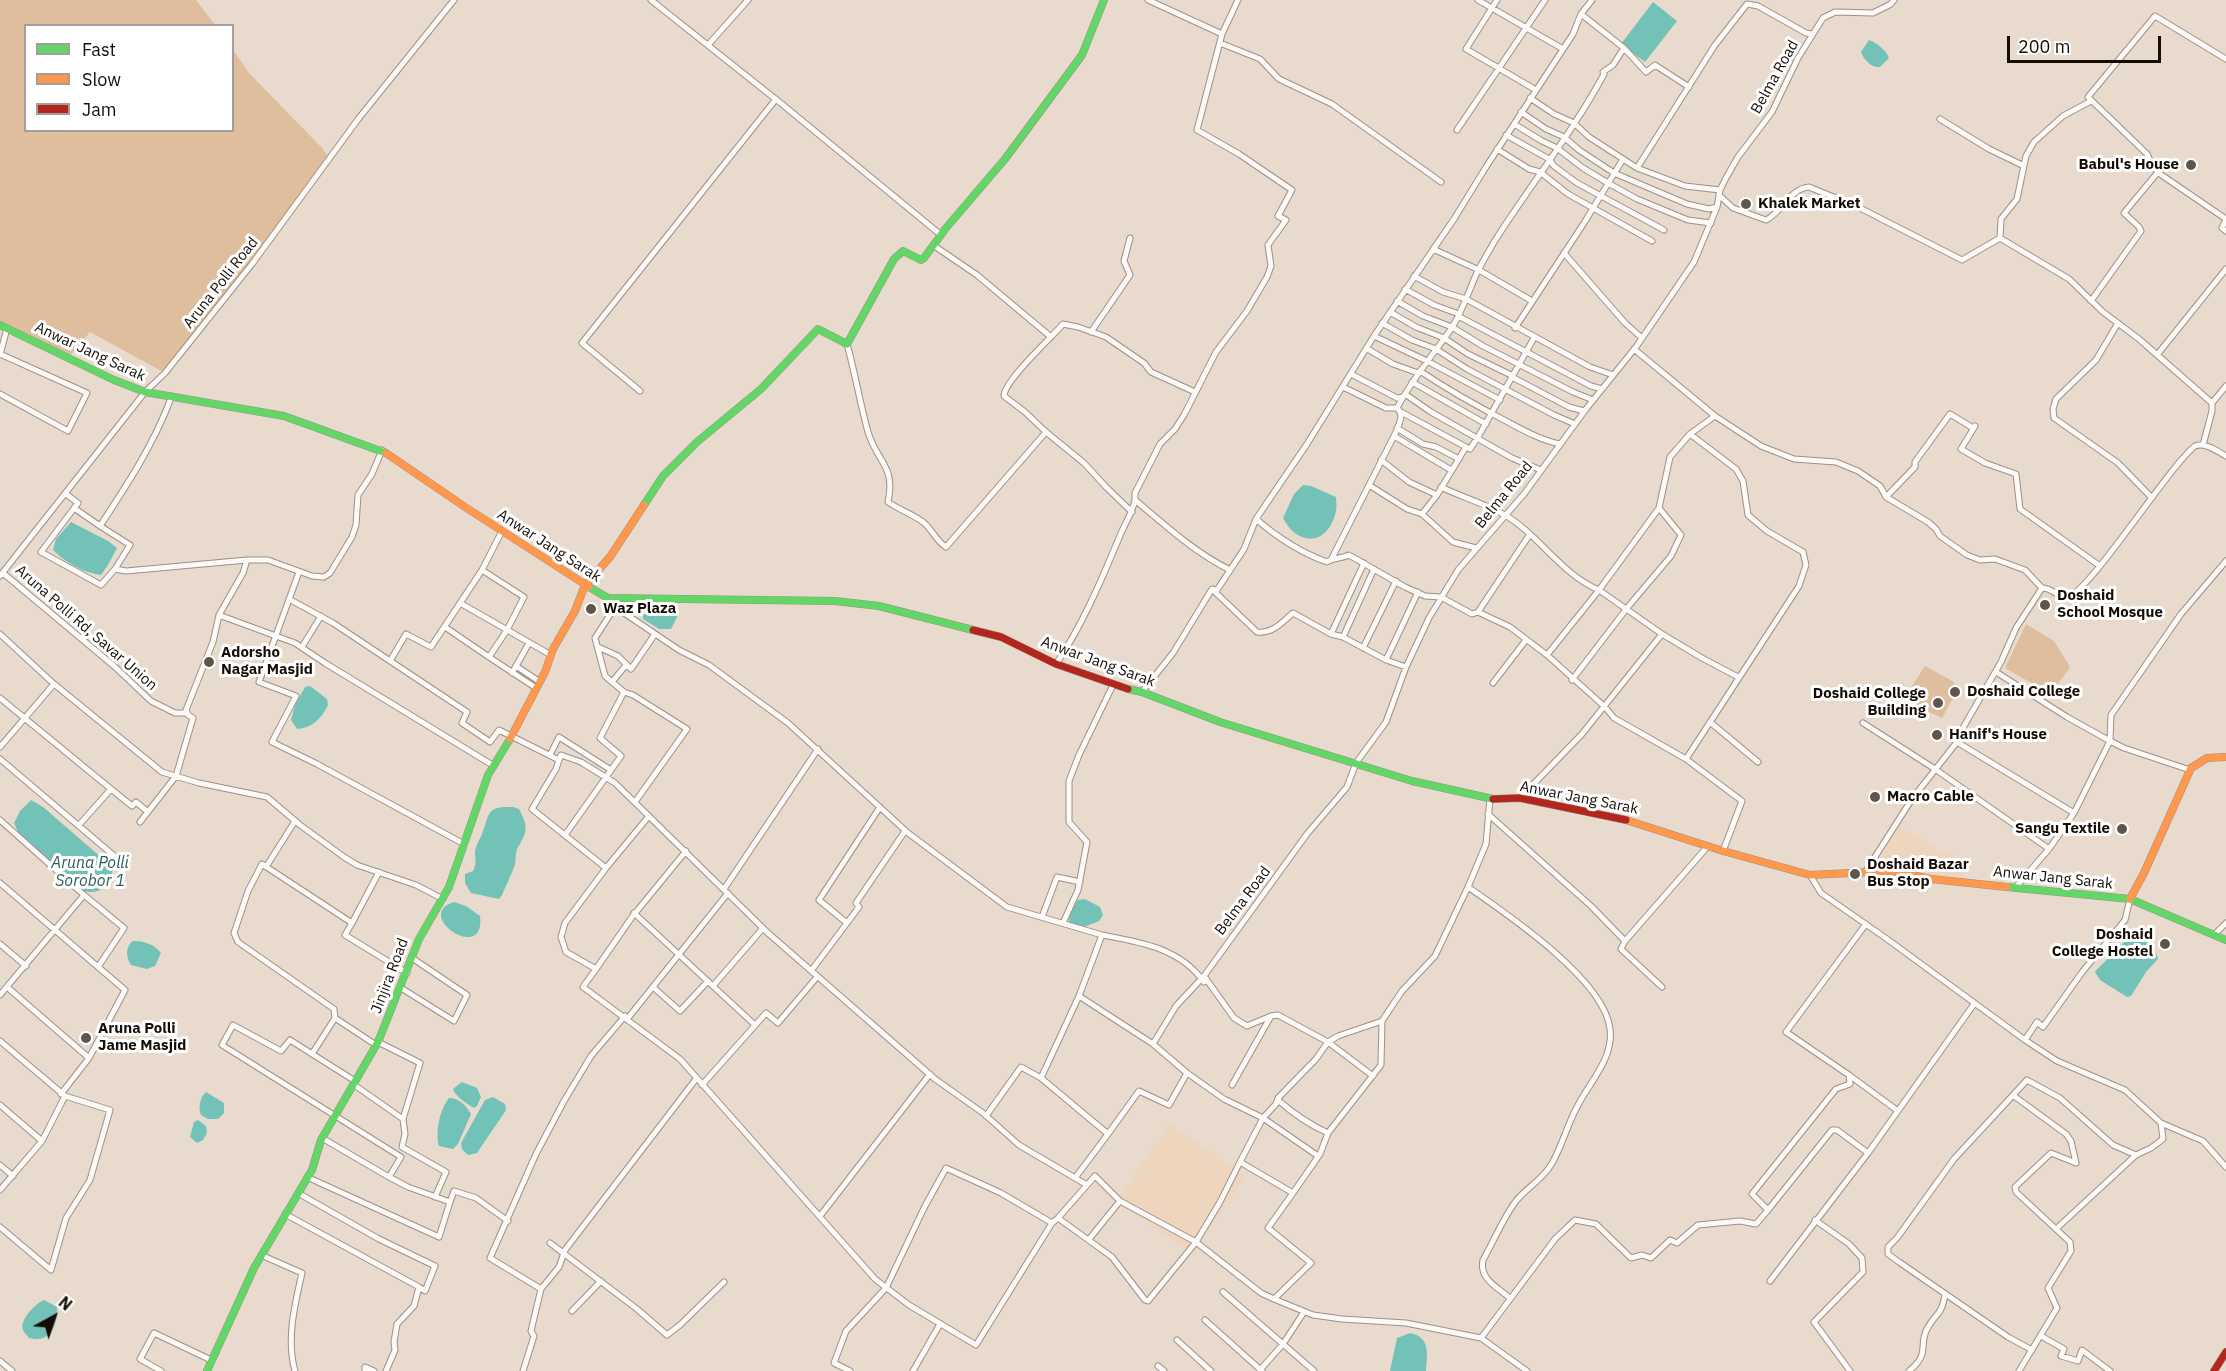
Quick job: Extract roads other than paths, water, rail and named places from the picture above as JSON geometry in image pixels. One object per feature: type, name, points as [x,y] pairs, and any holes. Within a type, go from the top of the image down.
[{"type":"main road","points":[[585,585],[610,557],[663,476],[697,442],[761,389],[814,332],[820,328],[842,344],[848,344],[894,259],[903,251],[921,260],[1005,159],[1082,55],[1104,0]]},
{"type":"main road","name":"Anwar Jang Sarak","points":[[4,326],[114,380],[145,392],[284,416],[382,450],[502,531],[608,598],[835,601],[879,606],[1001,637],[1056,664],[1113,685],[1142,692],[1220,722],[1412,781],[1491,799],[1520,798],[1623,819],[1672,832],[1723,851],[1810,875],[1892,871],[1931,879],[2130,899],[2226,940]]},
{"type":"main road","name":"Jinjira Road","points":[[207,1371],[261,1255],[308,1178],[322,1138],[377,1044],[419,939],[443,899],[488,775],[538,685],[575,611],[585,585]]},
{"type":"main road","points":[[2130,899],[2145,873],[2190,770],[2198,761],[2218,755],[2226,757]]},
{"type":"main road","points":[[2214,1371],[2226,1352]]},
{"type":"street","name":"Aruna Polli Road","points":[[1,575],[145,392],[165,373],[252,264],[359,118],[454,0]]},
{"type":"street","points":[[651,0],[941,235]]},
{"type":"street","points":[[708,45],[748,0]]},
{"type":"street","points":[[1148,0],[1222,34]]},
{"type":"street","points":[[1056,664],[1068,645],[1132,512],[1135,493],[1160,444],[1175,429],[1216,352],[1247,311],[1267,277],[1271,266],[1268,245],[1286,220],[1278,216],[1292,190],[1239,154],[1197,130],[1222,34],[1238,0]]},
{"type":"street","points":[[1478,0],[1563,49]]},
{"type":"street","points":[[1497,0],[1466,48],[1536,90]]},
{"type":"street","points":[[1457,130],[1545,0]]},
{"type":"street","points":[[1212,589],[1217,590],[1244,549],[1256,519],[1343,387],[1382,323],[1454,219],[1573,34],[1581,14],[1592,0]]},
{"type":"street","name":"Belma Road","points":[[1153,1044],[1176,1006],[1204,976],[1307,834],[1347,787],[1356,763],[1386,722],[1406,667],[1441,597],[1458,570],[1541,470],[1584,411],[1634,349],[1694,262],[1711,223],[1720,193],[1738,157],[1772,112],[1812,34],[1823,18],[1835,12],[1873,13],[1891,4],[1893,0]]},
{"type":"street","points":[[1637,168],[1715,45],[1748,4],[1758,6],[1806,33],[1812,34]]},
{"type":"street","points":[[1581,14],[1624,48],[1646,72],[1655,65],[1689,87]]},
{"type":"street","points":[[2226,59],[2155,16],[2088,98],[2147,154],[2158,172],[2226,219],[2222,228],[2226,231]]},
{"type":"street","points":[[1220,44],[1260,59],[1279,79],[1332,104],[1441,182]]},
{"type":"street","points":[[1256,519],[1277,537],[1301,552],[1327,562],[1332,558],[1394,436],[1402,416],[1399,410],[1404,395],[1452,327],[1479,270],[1540,172],[1574,123],[1604,74],[1603,72],[1613,64],[1624,48]]},
{"type":"street","points":[[1530,98],[1554,114],[1574,123],[1589,137],[1637,168],[1685,186],[1720,193],[1732,208],[1766,220],[1772,217],[1794,192],[1809,187],[1858,207],[1962,260],[2000,238]]},
{"type":"street","points":[[640,391],[582,343],[776,99]]},
{"type":"street","points":[[2000,238],[2001,219],[2017,199],[2026,156],[2039,137],[2073,109],[2091,101]]},
{"type":"street","points":[[1521,112],[1546,129],[1564,137],[1579,150],[1614,172],[1687,204],[1709,209],[1717,207]]},
{"type":"street","points":[[1940,119],[1989,149],[2024,166]]},
{"type":"street","points":[[1514,124],[1557,148],[1583,168],[1637,199],[1688,220],[1711,223]]},
{"type":"street","points":[[1506,135],[1549,159],[1554,166],[1577,183],[1664,230]]},
{"type":"street","points":[[1497,149],[1529,169],[1540,172],[1568,194],[1652,241]]},
{"type":"street","points":[[1515,328],[1623,159]]},
{"type":"street","points":[[2091,301],[2141,231],[2124,213],[2158,172]]},
{"type":"street","points":[[1091,332],[1130,275],[1124,261],[1130,238]]},
{"type":"street","points":[[2000,238],[2069,279],[2091,301],[2212,403]]},
{"type":"street","points":[[933,245],[977,275],[1051,338]]},
{"type":"street","points":[[1433,249],[1479,270],[1532,301]]},
{"type":"street","points":[[1564,253],[1616,314],[1642,338]]},
{"type":"street","points":[[2157,355],[2226,269]]},
{"type":"street","points":[[1414,276],[1443,292],[1466,299],[1515,328],[1590,367],[1613,375]]},
{"type":"street","points":[[1405,289],[1591,386],[1602,389]]},
{"type":"street","points":[[1397,301],[1452,327],[1573,392],[1593,400]]},
{"type":"street","points":[[1390,312],[1416,327],[1444,338],[1468,354],[1569,407],[1584,411]]},
{"type":"street","points":[[1382,323],[1412,340],[1436,349],[1467,369],[1575,424]]},
{"type":"street","points":[[2118,323],[2096,360],[2056,399],[2053,409],[2054,418],[2118,463],[2152,498]]},
{"type":"street","points":[[1132,512],[1084,463],[1004,396],[1004,392],[1014,377],[1063,324],[1106,337],[1144,363],[1151,372],[1195,392]]},
{"type":"street","points":[[0,394],[68,430],[87,393],[0,355],[4,326]]},
{"type":"street","points":[[1374,336],[1500,400]]},
{"type":"street","points":[[1343,387],[1386,408],[1399,410],[1470,449],[1534,338]]},
{"type":"street","points":[[848,344],[868,434],[889,472],[891,487],[888,502],[920,519],[946,547],[1046,432]]},
{"type":"street","points":[[1366,348],[1393,364],[1419,372],[1545,441],[1560,444]]},
{"type":"street","points":[[1634,349],[1715,416],[1761,446],[1794,459],[1836,462],[1872,480],[1884,491],[1886,497],[1928,522],[1940,536],[1966,555],[1980,560],[1995,559],[2025,570],[2042,588],[2068,598],[2074,595],[2100,566],[2190,449],[2200,444],[2226,456]]},
{"type":"street","points":[[1351,374],[1397,398],[1404,395]]},
{"type":"street","points":[[1412,382],[1486,424]]},
{"type":"street","points":[[2203,445],[2212,403],[2226,386]]},
{"type":"street","points":[[1404,395],[1512,458],[1541,470]]},
{"type":"street","points":[[100,526],[128,484],[162,422],[171,398]]},
{"type":"street","points":[[1886,497],[1915,467],[1915,462],[1950,414],[1974,427],[1961,449],[1985,462],[2016,474],[2020,509],[2100,566]]},
{"type":"street","points":[[1547,655],[1599,590],[1659,508],[1671,461],[1670,457],[1690,434],[1715,416]]},
{"type":"street","points":[[1397,428],[1423,444],[1436,447],[1459,459]]},
{"type":"street","points":[[1686,759],[1799,586],[1806,565],[1803,552],[1767,531],[1748,515],[1743,482],[1736,469],[1690,434]]},
{"type":"street","points":[[1394,436],[1451,470]]},
{"type":"street","points":[[1422,514],[1437,495],[1466,447]]},
{"type":"street","points":[[115,569],[126,571],[268,560],[299,572],[324,577],[330,573],[352,537],[356,525],[358,495],[372,474],[382,450]]},
{"type":"street","points":[[1381,460],[1408,482],[1437,495]]},
{"type":"street","points":[[1369,485],[1407,509],[1422,514],[1453,542],[1476,548]]},
{"type":"street","points":[[1441,487],[1505,515],[1591,587],[1627,608],[1662,634],[1738,677]]},
{"type":"street","points":[[66,494],[78,503],[74,508],[41,552],[101,585],[115,569],[130,545],[74,508]]},
{"type":"street","points":[[1135,500],[1202,554],[1230,570]]},
{"type":"street","points":[[1572,680],[1627,608],[1671,556],[1681,535],[1659,508]]},
{"type":"street","points":[[390,661],[406,634],[430,647],[482,570],[502,531]]},
{"type":"street","points":[[1332,558],[1349,555],[1425,596],[1441,597],[1472,614],[1478,612],[1530,534]]},
{"type":"street","points":[[140,822],[176,776],[193,718],[186,713],[213,642],[219,615],[243,573],[247,560]]},
{"type":"street","points":[[2015,888],[2049,849],[2074,813],[2110,741],[2111,716],[2181,614],[2226,561]]},
{"type":"street","points":[[1331,634],[1364,563]]},
{"type":"street","points":[[1342,637],[1374,569]]},
{"type":"street","points":[[482,570],[524,597],[507,630],[489,657]]},
{"type":"street","points":[[299,572],[259,682],[296,696],[272,742],[318,764],[464,844]]},
{"type":"street","name":"Aruna Polli Rd, Savar Union","points":[[1,575],[114,666],[151,700],[175,713],[186,713]]},
{"type":"street","points":[[1363,648],[1396,581]]},
{"type":"street","points":[[1866,871],[1906,808],[1957,742],[1996,672],[2016,628],[2042,588]]},
{"type":"street","points":[[1212,589],[1257,632],[1265,633],[1272,630],[1293,613],[1331,634],[1406,667]]},
{"type":"street","points":[[1142,692],[1173,653],[1212,589]]},
{"type":"street","points":[[1386,660],[1418,592]]},
{"type":"street","points":[[608,598],[615,607],[679,650],[718,672],[788,723],[905,831],[1007,907],[1102,935],[1161,948],[1191,965],[1204,981],[1204,976]]},
{"type":"street","points":[[289,599],[321,616],[467,712],[462,723],[490,742],[499,730],[559,760]]},
{"type":"street","points":[[460,603],[551,655]]},
{"type":"street","points":[[615,607],[596,638],[605,676],[624,692],[633,695],[687,729],[635,802]]},
{"type":"street","points":[[1478,612],[1510,627],[1547,655],[1572,680],[1605,707],[1614,718],[1686,759],[1742,801],[1723,851]]},
{"type":"street","points":[[219,615],[302,647],[494,766]]},
{"type":"street","points":[[302,647],[321,616]]},
{"type":"street","points":[[445,627],[512,673],[538,685]]},
{"type":"street","points":[[0,634],[54,684],[162,772],[231,791],[267,797],[295,821],[357,865],[416,885],[443,899]]},
{"type":"street","points":[[598,647],[618,656],[631,669],[655,634]]},
{"type":"street","points":[[1520,798],[1582,734],[1662,634]]},
{"type":"street","points":[[1493,683],[1526,640]]},
{"type":"street","points":[[512,673],[529,643]]},
{"type":"street","points":[[612,682],[626,665]]},
{"type":"street","points":[[516,666],[538,685]]},
{"type":"street","points":[[1996,672],[2110,741],[2124,748],[2190,770]]},
{"type":"street","points":[[0,747],[54,684]]},
{"type":"street","points":[[1063,923],[1080,882],[1087,842],[1070,822],[1069,781],[1113,685]]},
{"type":"street","points":[[565,834],[621,756],[600,738],[624,692]]},
{"type":"street","points":[[0,698],[132,806],[136,802],[148,812]]},
{"type":"street","points":[[1710,722],[1758,762]]},
{"type":"street","points":[[1863,723],[1935,769],[2049,849]]},
{"type":"street","points":[[550,755],[560,736],[610,770]]},
{"type":"street","points":[[1957,742],[2074,813]]},
{"type":"street","points":[[541,1289],[490,1258],[537,1154],[564,1101],[591,1056],[653,987],[726,891],[818,749]]},
{"type":"street","points":[[606,868],[532,809],[556,769],[561,755],[581,762],[615,783],[763,928],[930,1074],[986,1116],[1019,1145],[1087,1185]]},
{"type":"street","points":[[0,759],[119,860]]},
{"type":"street","points":[[79,825],[111,789]]},
{"type":"street","points":[[1274,1299],[1311,1263],[1268,1228],[1318,1156],[1328,1133],[1381,1065],[1382,1021],[1402,991],[1435,956],[1486,844],[1491,799]]},
{"type":"street","points":[[847,923],[819,900],[880,807]]},
{"type":"street","points":[[1488,814],[1591,906],[1625,941]]},
{"type":"street","points":[[596,969],[566,952],[561,937],[565,923],[649,816]]},
{"type":"street","points":[[0,820],[124,928],[98,967]]},
{"type":"street","points":[[266,867],[295,821]]},
{"type":"street","points":[[811,971],[859,907],[856,903],[905,831]]},
{"type":"street","points":[[1662,987],[1621,949],[1625,941],[1708,846]]},
{"type":"street","points":[[686,851],[634,913],[583,987],[680,1059],[875,1279],[909,1305],[976,1345],[1052,1222],[1095,1176],[1120,1200],[1196,1242],[1261,1293],[1274,1299],[1313,1315],[1406,1323],[1481,1338],[1527,1371]]},
{"type":"street","points":[[312,1054],[335,1019],[334,1009],[238,942],[234,933],[248,891],[262,864],[352,923]]},
{"type":"street","points":[[379,872],[345,935],[406,973]]},
{"type":"street","points":[[1810,875],[1821,893],[2025,1040],[2057,1061],[2125,1090],[2162,1123],[2203,1141],[2226,1167]]},
{"type":"street","points":[[1042,917],[1057,877],[1080,882]]},
{"type":"street","points":[[0,883],[125,990],[89,1058],[63,1095],[42,1141],[0,1190]]},
{"type":"street","points":[[1468,887],[1524,927],[1580,977],[1603,1008],[1611,1029],[1608,1053],[1577,1106],[1551,1165],[1534,1185],[1516,1200],[1483,1260],[1481,1269],[1484,1276],[1510,1298]]},
{"type":"street","points":[[0,995],[84,895]]},
{"type":"street","points":[[2025,1040],[2037,1022],[2043,1027],[2082,971],[2124,920],[2130,899]]},
{"type":"street","points":[[634,913],[755,1025]]},
{"type":"street","points":[[2215,934],[2226,923]]},
{"type":"street","points":[[1866,924],[1786,1032],[1898,1111]]},
{"type":"street","points":[[713,986],[763,928]]},
{"type":"street","points":[[1041,1078],[1079,996],[1102,935]]},
{"type":"street","points":[[0,944],[26,966]]},
{"type":"street","points":[[400,988],[454,1021],[467,995],[412,958]]},
{"type":"street","points":[[1204,976],[1229,1012],[1240,1023],[1247,1026],[1271,1016],[1282,1016],[1328,1042],[1372,1076]]},
{"type":"street","points":[[702,1085],[766,1013],[778,1023],[817,977]]},
{"type":"street","points":[[653,987],[680,1011],[708,981]]},
{"type":"street","points":[[7,987],[89,1058]]},
{"type":"street","points":[[1079,996],[1153,1044],[1187,1073],[1224,1099],[1263,1118],[1318,1156]]},
{"type":"street","points":[[1770,1281],[1868,1153],[1974,1004]]},
{"type":"street","points":[[1232,1085],[1271,1016]]},
{"type":"street","points":[[335,1019],[377,1044],[420,1063],[403,1119],[405,1134],[402,1147],[446,1172],[435,1197]]},
{"type":"street","points":[[1058,1218],[1090,1238],[1112,1257],[1148,1301],[1196,1242],[1220,1202],[1263,1118],[1276,1104],[1278,1098],[1316,1059],[1328,1042],[1338,1036],[1382,1021]]},
{"type":"street","points":[[389,1177],[401,1157],[222,1045],[233,1025],[281,1051],[290,1040],[354,1082],[403,1119]]},
{"type":"street","points":[[0,1041],[63,1095],[110,1110],[90,1180],[66,1218],[51,1270],[0,1227]]},
{"type":"street","points":[[986,1116],[1021,1067],[1041,1078],[1108,1134]]},
{"type":"street","points":[[1076,1178],[1139,1091],[1169,1105],[1187,1073]]},
{"type":"street","points":[[820,1216],[930,1074]]},
{"type":"street","points":[[1768,1209],[1752,1194],[1836,1089],[1850,1084],[1849,1075]]},
{"type":"street","points":[[523,1371],[534,1336],[531,1331],[541,1289],[560,1267],[565,1253],[696,1079]]},
{"type":"street","points":[[2032,1350],[2008,1337],[1945,1295],[1888,1254],[1888,1247],[1897,1238],[1954,1159],[2027,1080],[2060,1098],[2114,1145],[2136,1155]]},
{"type":"street","points":[[2014,1096],[2066,1134],[2071,1141],[2076,1163],[2051,1153],[2015,1187],[2016,1192],[2070,1242],[2072,1251],[2048,1288],[2056,1308],[2019,1371]]},
{"type":"street","points":[[1278,1098],[1292,1112],[1314,1127],[1328,1133]]},
{"type":"street","points":[[0,1106],[42,1141]]},
{"type":"street","points":[[2056,1229],[2136,1155],[2163,1139],[2162,1123]]},
{"type":"street","points":[[1481,1338],[1555,1239],[1575,1220],[1596,1224],[1631,1258],[1642,1255],[1651,1258],[1670,1240],[1677,1243],[1698,1225],[1740,1221],[1756,1224],[1832,1130],[1838,1130],[1868,1153]]},
{"type":"street","points":[[322,1138],[408,1187],[450,1202]]},
{"type":"street","points":[[1240,1162],[1293,1193]]},
{"type":"street","points":[[0,1165],[13,1176]]},
{"type":"street","points":[[829,1371],[846,1331],[886,1288],[946,1168],[1000,1193],[1052,1222]]},
{"type":"street","points":[[308,1178],[440,1237],[454,1191],[476,1198],[508,1221]]},
{"type":"street","points":[[285,1214],[424,1291],[435,1266],[379,1239],[298,1193]]},
{"type":"street","points":[[1090,1238],[1120,1200]]},
{"type":"street","points":[[1815,1220],[1849,1244],[1862,1258],[1863,1272],[1814,1322],[1850,1371]]},
{"type":"street","points":[[550,1243],[637,1309],[667,1335],[724,1282]]},
{"type":"street","points":[[261,1255],[302,1273],[292,1312],[292,1361],[295,1371]]},
{"type":"street","points":[[572,1311],[601,1281]]},
{"type":"street","points":[[386,1371],[395,1350],[394,1342],[398,1324],[414,1306],[419,1287]]},
{"type":"street","points":[[1223,1292],[1314,1371]]},
{"type":"street","points":[[1908,1371],[1916,1365],[1924,1351],[1924,1338],[1928,1328],[1942,1311],[1945,1295]]},
{"type":"street","points":[[1205,1320],[1261,1370],[1283,1344],[1304,1312]]},
{"type":"street","points":[[913,1371],[940,1324]]},
{"type":"street","points":[[161,1371],[140,1359],[154,1333],[211,1360]]},
{"type":"street","points":[[2041,1336],[2064,1349],[2061,1356],[2079,1361],[2082,1350],[2110,1371]]},
{"type":"street","points":[[1177,1340],[1211,1371]]},
{"type":"street","points":[[0,1361],[12,1371]]},
{"type":"street","points":[[834,1363],[850,1371]]},
{"type":"street","points":[[1158,1366],[1164,1371]]},
{"type":"street","points":[[365,1371],[365,1367],[374,1371]]},
{"type":"water","points":[[1653,2],[1677,21],[1645,62],[1621,44]]},
{"type":"water","points":[[1869,40],[1881,47],[1889,58],[1880,67],[1868,63],[1861,52]]},
{"type":"water","points":[[1303,485],[1336,497],[1336,509],[1327,531],[1312,539],[1297,534],[1289,528],[1283,518],[1294,494]]},
{"type":"water","points":[[71,522],[117,548],[101,575],[75,566],[53,550],[56,539]]},
{"type":"water","points":[[655,611],[678,615],[671,629],[659,629],[643,619],[643,615]]},
{"type":"water","points":[[310,686],[327,699],[328,705],[316,722],[297,729],[291,720],[295,705],[305,687]]},
{"type":"water","name":"Aruna Polli Sorobor 1","points":[[31,800],[43,807],[110,865],[113,869],[112,875],[103,888],[95,892],[84,891],[18,832],[14,823],[20,811]]},
{"type":"water","points":[[498,808],[519,809],[526,830],[516,851],[514,868],[502,895],[499,899],[471,893],[465,883],[465,874],[473,871],[475,850],[488,816],[490,812]]},
{"type":"water","points":[[1085,899],[1100,907],[1103,915],[1099,921],[1084,927],[1069,923],[1078,900]]},
{"type":"water","points":[[454,902],[466,906],[480,916],[479,930],[473,936],[463,937],[445,925],[441,917],[443,908]]},
{"type":"water","points":[[2134,933],[2149,943],[2158,959],[2146,972],[2131,996],[2127,997],[2100,980],[2095,972]]},
{"type":"water","points":[[133,941],[149,944],[161,953],[155,966],[147,969],[131,965],[127,952]]},
{"type":"water","points":[[462,1082],[477,1088],[481,1097],[474,1108],[454,1092],[453,1089]]},
{"type":"water","points":[[206,1092],[224,1103],[224,1113],[218,1119],[208,1119],[201,1115],[200,1103]]},
{"type":"water","points":[[493,1097],[505,1104],[506,1110],[477,1153],[468,1155],[462,1149],[461,1143],[485,1100]]},
{"type":"water","points":[[449,1098],[462,1103],[471,1114],[458,1144],[453,1149],[439,1146],[438,1140],[441,1114]]},
{"type":"water","points":[[198,1120],[206,1126],[207,1133],[203,1140],[197,1143],[190,1137],[194,1122]]},
{"type":"water","points":[[44,1300],[57,1307],[54,1326],[47,1336],[29,1338],[23,1330],[23,1322],[33,1308]]},
{"type":"water","points":[[1410,1333],[1422,1338],[1425,1342],[1426,1371],[1390,1371],[1397,1338]]},
{"type":"place","name":"Babul's House","points":[[2191,165]]},
{"type":"place","name":"Khalek Market","points":[[1746,204]]},
{"type":"place","name":"Doshaid School Mosque","points":[[2045,605]]},
{"type":"place","name":"Waz Plaza","points":[[591,609]]},
{"type":"place","name":"Adorsho Nagar Masjid","points":[[209,662]]},
{"type":"place","name":"Doshaid College","points":[[1955,692]]},
{"type":"place","name":"Doshaid College Building","points":[[1938,703]]},
{"type":"place","name":"Hanif's House","points":[[1937,735]]},
{"type":"place","name":"Macro Cable","points":[[1875,797]]},
{"type":"place","name":"Sangu Textile","points":[[2122,829]]},
{"type":"place","name":"Doshaid Bazar Bus Stop","points":[[1855,874]]},
{"type":"place","name":"Doshaid College Hostel","points":[[2165,944]]},
{"type":"place","name":"Aruna Polli Jame Masjid","points":[[86,1038]]}]
